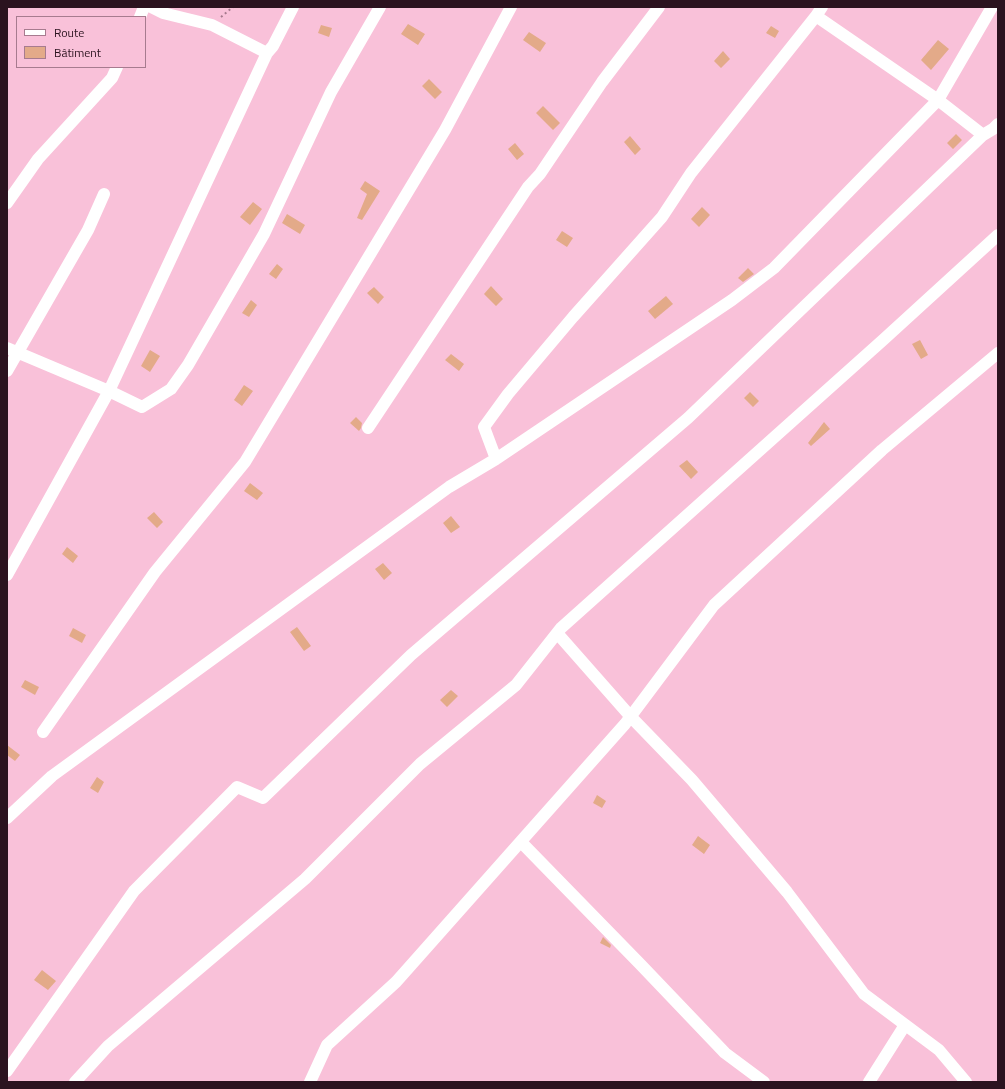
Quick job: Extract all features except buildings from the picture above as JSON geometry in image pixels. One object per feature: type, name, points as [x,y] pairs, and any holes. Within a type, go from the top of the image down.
[{"type":"street","points":[[151,7],[164,13],[212,25],[267,53]]},
{"type":"street","points":[[7,575],[109,392],[267,53],[273,46],[293,7]]},
{"type":"street","points":[[7,348],[142,407],[171,389],[188,365],[264,234],[331,92],[380,7]]},
{"type":"street","points":[[43,732],[155,572],[245,462],[445,130],[511,7]]},
{"type":"street","points":[[368,428],[528,187],[540,174],[602,82],[659,7]]},
{"type":"street","points":[[7,818],[52,776],[449,487],[496,459],[732,300],[774,268],[938,100],[992,7]]},
{"type":"street","points":[[496,459],[484,427],[508,394],[573,317],[662,217],[692,173],[819,11],[983,135]]},
{"type":"street","points":[[7,203],[38,159],[112,78],[117,68]]},
{"type":"street","points":[[7,1071],[134,891],[236,787],[263,798],[411,655],[688,418],[983,135],[998,124]]},
{"type":"street","points":[[7,371],[88,230],[104,194]]},
{"type":"street","points":[[75,1082],[108,1046],[305,879],[420,764],[516,685],[561,628],[998,235]]},
{"type":"street","points":[[310,1082],[327,1045],[396,982],[631,717],[714,605],[882,450],[998,353]]},
{"type":"street","points":[[557,633],[631,717],[692,780],[787,892],[864,994],[939,1050],[966,1082]]},
{"type":"street","points":[[521,842],[725,1053],[764,1082]]},
{"type":"street","points":[[870,1082],[905,1025]]},
{"type":"path","points":[[212,25],[233,7]]}]
